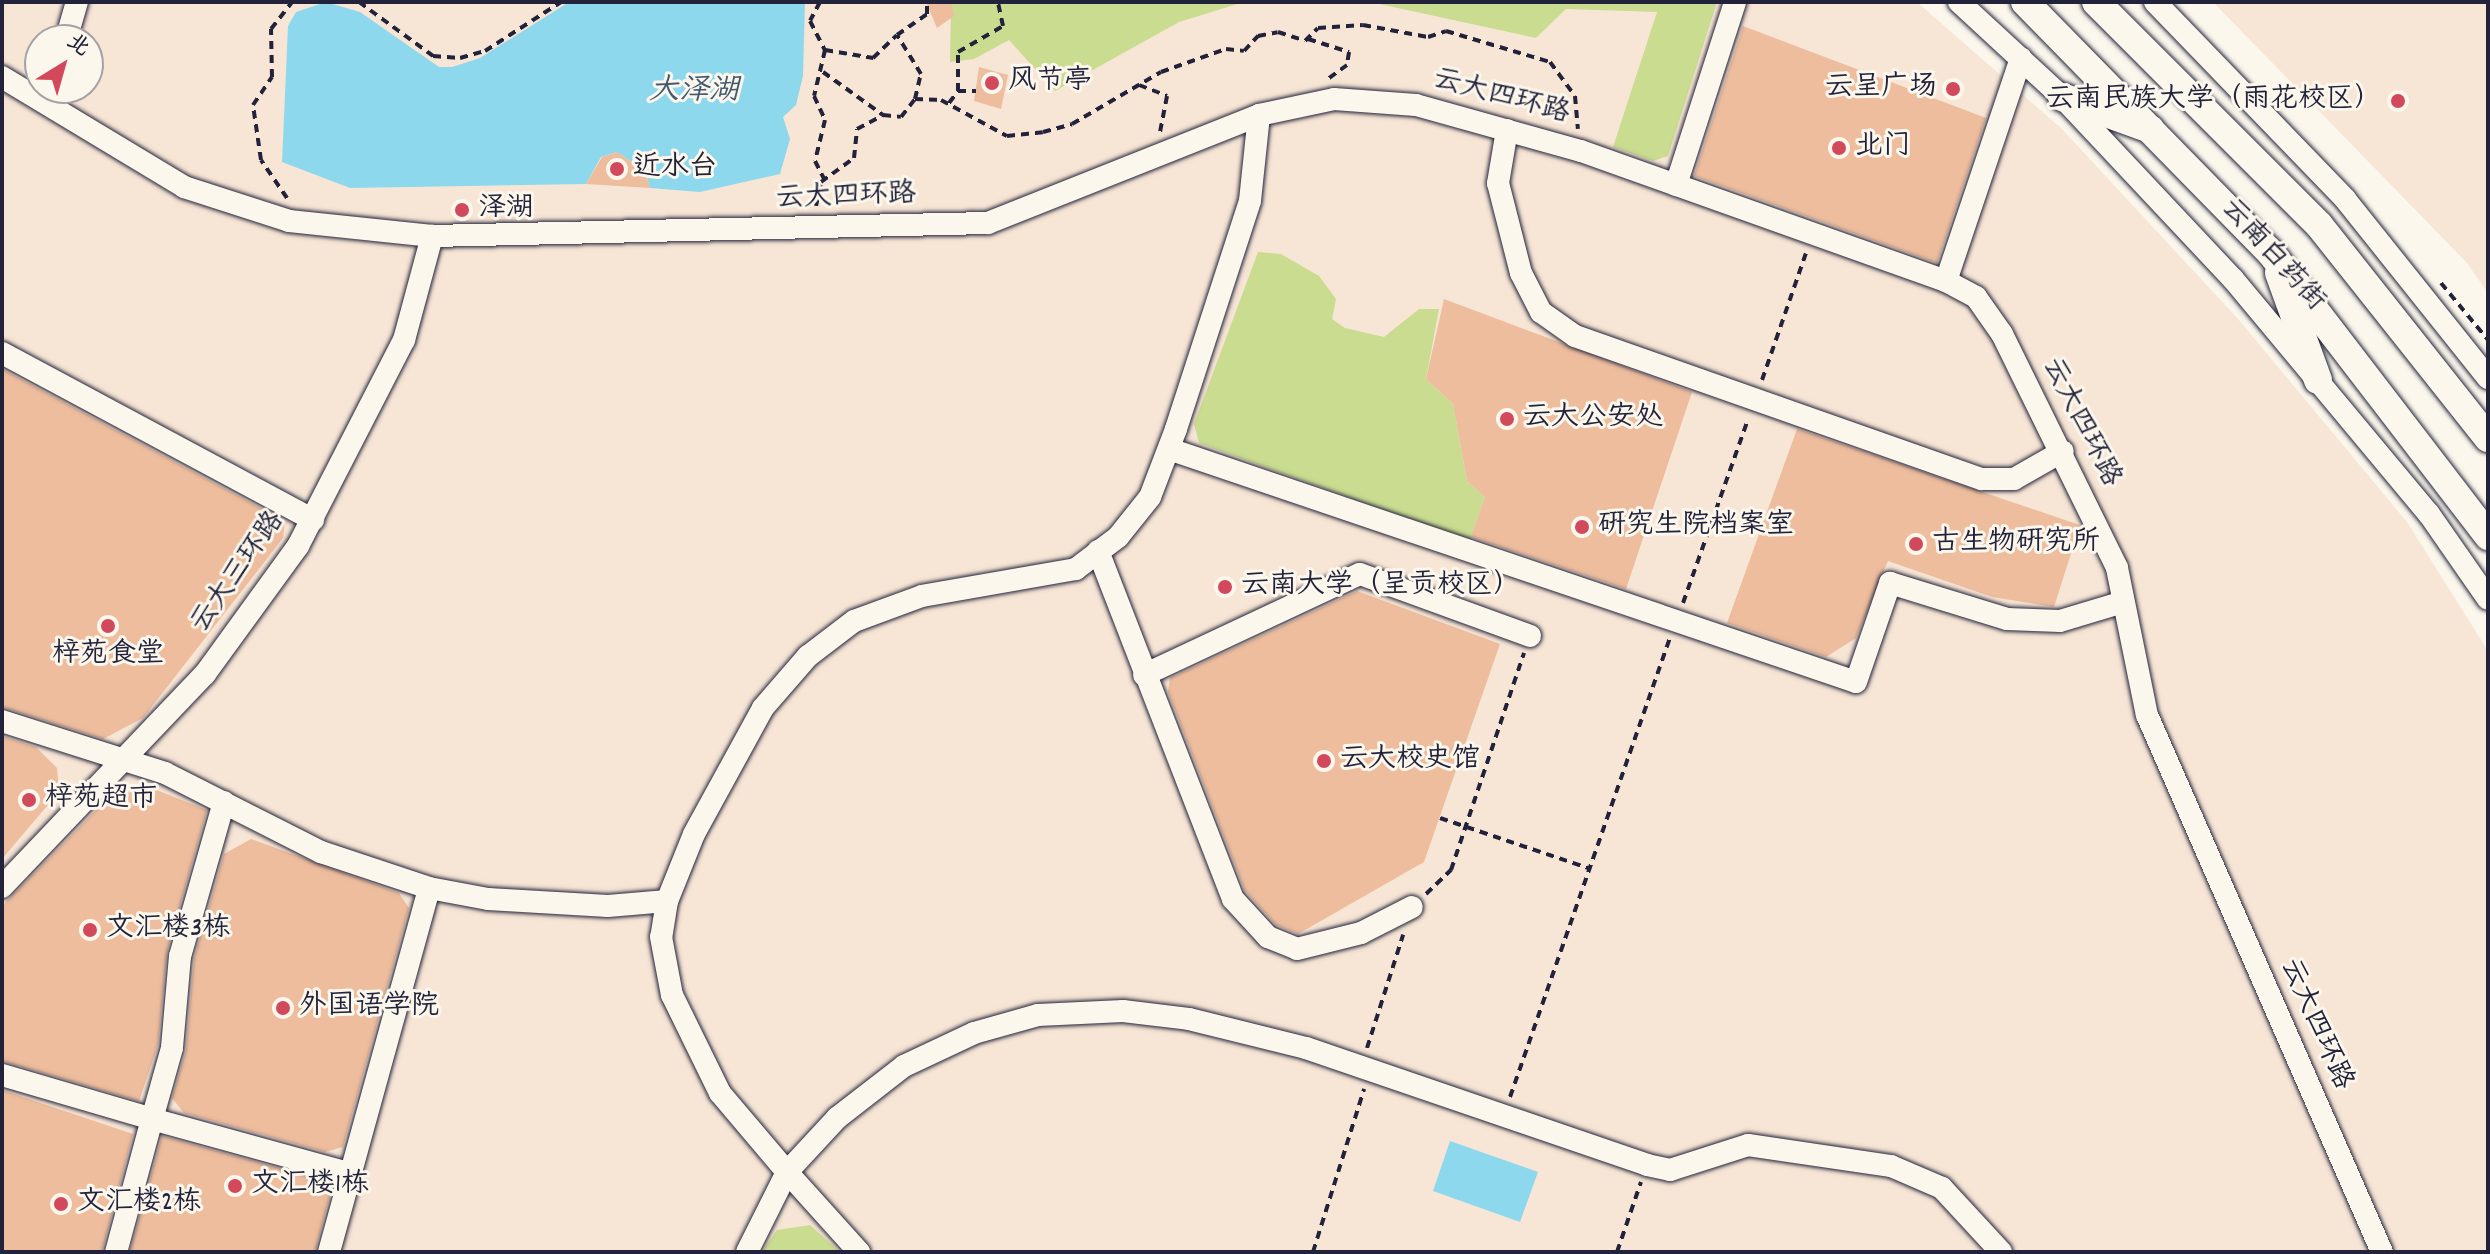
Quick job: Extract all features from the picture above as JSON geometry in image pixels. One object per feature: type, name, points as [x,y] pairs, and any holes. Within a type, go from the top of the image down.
[{"type":"main road","name":"云南白药街","points":[[2025,2],[2158,132],[2271,253],[2483,523]]},
{"type":"main road","name":"云南白药街","points":[[2096,2],[2319,225],[2488,438]]},
{"type":"main road","points":[[2062,97],[2158,132]]},
{"type":"main road","points":[[2271,253],[2318,380]]},
{"type":"street","points":[[71,24],[77,2]]},
{"type":"street","points":[[1676,185],[1735,2]]},
{"type":"street","points":[[1959,2],[2062,97],[2318,380],[2429,514],[2488,599]]},
{"type":"street","points":[[2155,2],[2345,199],[2488,378]]},
{"type":"street","points":[[1946,281],[2021,58]]},
{"type":"street","name":"云大四环路","points":[[2,77],[24,86]]},
{"type":"street","name":"云大四环路","points":[[58,104],[184,187],[286,220],[432,236],[988,223],[1259,115],[1334,99],[1416,105],[1581,151],[1946,281],[1976,297],[2002,334],[2063,451],[2117,568],[2147,715],[2382,1252]]},
{"type":"street","points":[[859,1252],[720,1093],[692,1046],[661,937],[667,901],[694,834],[763,708],[808,656],[854,621],[922,596],[1076,569],[1098,551],[1150,497],[1169,449],[1250,201],[1259,115]]},
{"type":"street","points":[[1507,130],[1500,198],[1521,273],[1541,312],[1575,336],[1982,479],[2014,479],[2063,451]]},
{"type":"street","name":"云大三环路","points":[[2,887],[205,674],[313,520],[404,340],[432,236]]},
{"type":"street","points":[[2,353],[313,520]]},
{"type":"street","points":[[1169,449],[1856,682],[1890,583],[2007,619],[2060,621],[2123,602]]},
{"type":"street","points":[[1098,551],[1227,885],[1268,937],[1297,949],[1361,933],[1412,907]]},
{"type":"street","points":[[1144,675],[1360,574],[1530,636]]},
{"type":"street","points":[[2,721],[121,760],[224,802],[321,852],[429,888],[488,899],[667,901]]},
{"type":"street","points":[[116,1252],[172,1048],[180,956],[224,802]]},
{"type":"street","points":[[329,1252],[429,888]]},
{"type":"street","points":[[747,1252],[787,1172],[837,1118],[904,1066],[974,1033],[1038,1015],[1189,1019],[1306,1048],[1647,1165],[1670,1170],[1748,1145],[1891,1166],[1942,1188],[2001,1252]]},
{"type":"street","points":[[2,1075],[351,1174]]},
{"type":"path","points":[[286,220],[283,182],[261,160],[253,105],[272,77],[271,29],[292,2]]},
{"type":"path","points":[[360,2],[433,56],[460,58],[485,51],[561,2]]},
{"type":"path","points":[[813,228],[824,179],[815,161],[825,120],[814,96],[823,72],[825,50],[810,21],[820,2]]},
{"type":"path","points":[[825,50],[873,58],[897,35],[927,14],[927,2]]},
{"type":"path","points":[[949,103],[958,91],[958,52],[1003,26],[998,2]]},
{"type":"path","points":[[1308,39],[1325,26],[1428,37],[1446,31],[1550,62],[1575,96],[1581,151]]},
{"type":"path","points":[[823,72],[883,115],[901,117],[915,99],[921,74],[897,35]]},
{"type":"path","points":[[915,99],[949,103],[1007,136],[1063,128],[1139,85],[1226,49],[1244,51],[1258,36],[1308,39],[1349,52],[1347,65],[1328,80],[1334,99]]},
{"type":"path","points":[[1139,85],[1167,96],[1159,129],[1166,150]]},
{"type":"path","points":[[958,91],[976,91]]},
{"type":"path","points":[[824,179],[849,166],[857,129],[883,115]]},
{"type":"path","points":[[1503,1115],[1812,235]]},
{"type":"path","points":[[1451,870],[1530,636]]},
{"type":"path","points":[[1440,818],[1591,869]]},
{"type":"path","points":[[1368,1035],[1392,964]]},
{"type":"path","points":[[1313,1252],[1363,1098]]},
{"type":"path","points":[[1617,1252],[1647,1165]]},
{"type":"shaded area","name":"云南大学（呈贡校区）","points":[[2,2],[1917,2],[2062,129],[2239,320],[2407,522],[2488,651],[2488,1252],[2,1252]]},
{"type":"shaded area","name":"云南民族大学（雨花校区）","points":[[2213,2],[2488,2],[2488,293],[2467,263]]},
{"type":"green space","points":[[951,2],[1244,2],[1179,22],[1055,91],[1009,40],[974,59],[950,62]]},
{"type":"green space","points":[[1370,2],[1717,2],[1668,156],[1653,161],[1613,147],[1657,12],[1566,9],[1536,38]]},
{"type":"green space","points":[[1258,252],[1281,254],[1319,276],[1336,299],[1332,319],[1345,328],[1384,337],[1419,309],[1439,309],[1426,379],[1453,404],[1467,481],[1485,497],[1470,541],[1199,443],[1194,424]]},
{"type":"green space","points":[[810,1225],[840,1252],[762,1252],[777,1230]]},
{"type":"water","name":"大泽湖","points":[[326,2],[360,12],[439,67],[452,67],[480,58],[569,2],[805,2],[803,76],[796,105],[783,117],[790,139],[780,174],[700,192],[650,188],[645,171],[617,152],[601,157],[586,184],[350,188],[282,162],[288,26],[296,12]]},
{"type":"water","points":[[1450,1141],[1538,1172],[1520,1222],[1433,1191]]},
{"type":"building","points":[[926,2],[951,2],[954,16],[937,28]]},
{"type":"building","name":"北门","points":[[1743,26],[1986,118],[1937,263],[1694,176]]},
{"type":"building","name":"风节亭","points":[[979,67],[1008,75],[1001,109],[974,101]]},
{"type":"building","name":"近水台","points":[[617,152],[645,171],[650,188],[586,184],[602,157]]},
{"type":"building","points":[[1444,299],[1692,392],[1626,589],[1471,537],[1485,497],[1467,481],[1453,404],[1426,379]]},
{"type":"building","name":"梓苑食堂","points":[[2,369],[285,521],[283,538],[143,718],[103,739],[2,707]]},
{"type":"building","name":"古生物研究所","points":[[1797,429],[2080,525],[2054,607],[1992,597],[1888,561],[1856,638],[1826,657],[1727,623]]},
{"type":"building","name":"云大校史馆","points":[[1357,591],[1500,644],[1424,862],[1298,934],[1276,925],[1245,891],[1168,692],[1170,678]]},
{"type":"building","name":"梓苑超市","points":[[2,736],[36,747],[57,768],[59,792],[2,859]]},
{"type":"building","name":"文汇楼3栋","points":[[144,785],[207,810],[167,952],[158,1045],[139,1101],[2,1061],[2,906],[97,809]]},
{"type":"building","name":"外国语学院","points":[[251,839],[399,893],[409,908],[343,1147],[325,1152],[184,1113],[172,1098],[186,1050],[194,959],[224,854]]},
{"type":"building","name":"文汇楼2栋","points":[[2,1090],[133,1134],[102,1252],[2,1252]]},
{"type":"building","name":"文汇楼1栋","points":[[162,1136],[326,1181],[330,1195],[315,1252],[130,1252]]},
{"type":"place","name":"风节亭","points":[[992,83]]},
{"type":"place","name":"云呈广场","points":[[1953,89]]},
{"type":"place","name":"云南民族大学（雨花校区）","points":[[2398,101]]},
{"type":"place","name":"北门","points":[[1839,148]]},
{"type":"place","name":"近水台","points":[[617,169]]},
{"type":"place","name":"泽湖","points":[[462,210]]},
{"type":"place","name":"云大公安处","points":[[1507,419]]},
{"type":"place","name":"研究生院档案室","points":[[1582,527]]},
{"type":"place","name":"古生物研究所","points":[[1916,544]]},
{"type":"place","name":"云南大学（呈贡校区）","points":[[1225,587]]},
{"type":"place","name":"梓苑食堂","points":[[108,626]]},
{"type":"place","name":"云大校史馆","points":[[1324,761]]},
{"type":"place","name":"梓苑超市","points":[[29,800]]},
{"type":"place","name":"文汇楼3栋","points":[[90,930]]},
{"type":"place","name":"外国语学院","points":[[283,1008]]},
{"type":"place","name":"文汇楼1栋","points":[[235,1186]]},
{"type":"place","name":"文汇楼2栋","points":[[61,1204]]}]
